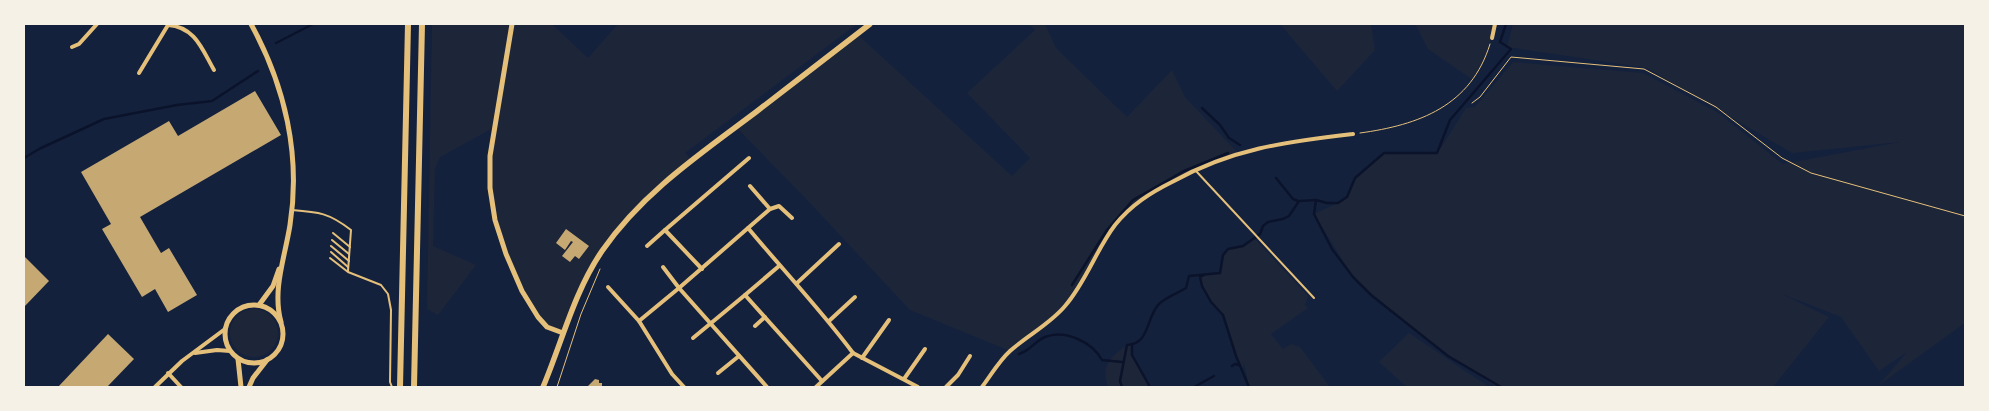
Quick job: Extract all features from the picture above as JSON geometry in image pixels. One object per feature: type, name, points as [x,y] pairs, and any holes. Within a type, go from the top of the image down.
[{"type":"highway","points":[[400,387],[408,24]]},
{"type":"highway","points":[[414,387],[422,24]]},
{"type":"main road","points":[[543,387],[563,333],[589,275],[601,253],[623,223],[644,201],[691,159],[870,24]]},
{"type":"street","points":[[72,47],[79,44],[97,24]]},
{"type":"street","points":[[139,73],[167,24],[180,27],[192,33],[197,38],[214,70]]},
{"type":"street","points":[[249,387],[253,378],[281,346],[283,336],[277,306],[282,262],[292,210],[293,152],[286,113],[268,57],[251,24]]},
{"type":"street","points":[[512,24],[491,148],[490,188],[495,220],[506,254],[522,291],[538,317],[547,327],[563,333]]},
{"type":"street","points":[[1492,38],[1495,24]]},
{"type":"street","points":[[982,387],[1010,351],[1048,323],[1067,304],[1108,236],[1123,216],[1148,195],[1194,169],[1259,147],[1353,134]]},
{"type":"street","points":[[646,246],[749,158]]},
{"type":"street","points":[[750,186],[770,209]]},
{"type":"street","points":[[639,321],[770,209],[779,206],[792,218]]},
{"type":"street","points":[[748,228],[779,266],[797,283],[829,321],[853,353],[918,387]]},
{"type":"street","points":[[665,230],[702,269]]},
{"type":"street","points":[[797,283],[838,244]]},
{"type":"street","points":[[259,305],[273,286],[282,262]]},
{"type":"street","points":[[693,338],[779,266]]},
{"type":"street","points":[[663,267],[679,288],[767,387]]},
{"type":"street","points":[[608,287],[639,321],[672,374],[684,387]]},
{"type":"street","points":[[745,295],[822,381]]},
{"type":"street","points":[[829,321],[855,297]]},
{"type":"street","points":[[155,387],[168,373],[225,329],[236,311],[245,306],[259,305],[268,309],[276,314],[281,322]]},
{"type":"street","points":[[755,326],[765,317]]},
{"type":"street","points":[[862,358],[889,320]]},
{"type":"street","points":[[225,329],[230,351],[238,359],[253,363],[268,360]]},
{"type":"street","points":[[904,379],[926,349]]},
{"type":"street","points":[[194,353],[217,350],[230,351]]},
{"type":"street","points":[[816,387],[853,353]]},
{"type":"street","points":[[718,373],[738,356]]},
{"type":"street","points":[[946,387],[958,376],[970,356]]},
{"type":"street","points":[[238,359],[241,387]]},
{"type":"street","points":[[168,373],[181,387]]},
{"type":"lane","points":[[1194,169],[1314,298]]},
{"type":"lane","points":[[292,210],[316,212],[334,217],[351,230],[348,272]]},
{"type":"lane","points":[[334,233],[350,247]]},
{"type":"lane","points":[[332,240],[349,254]]},
{"type":"lane","points":[[332,246],[349,261]]},
{"type":"lane","points":[[331,252],[348,267]]},
{"type":"lane","points":[[330,258],[348,272],[382,285],[388,294],[391,305],[390,382],[392,387]]},
{"type":"path","points":[[1353,134],[1383,130],[1410,122],[1427,116],[1449,104],[1473,80],[1492,38]]},
{"type":"path","points":[[1472,103],[1480,97],[1511,57],[1644,69],[1716,107],[1782,158],[1811,173],[1965,216]]},
{"type":"path","points":[[557,387],[581,314],[602,265]]},
{"type":"shaded area","points":[[432,24],[552,24],[588,58],[618,24],[857,24],[685,153],[691,159],[623,223],[589,275],[563,333],[547,327],[538,317],[506,254],[490,188],[493,128],[440,157],[435,169],[433,246],[476,265],[438,315],[427,309]]},
{"type":"shaded area","points":[[1029,24],[1045,24],[1056,48],[1127,117],[1172,70],[1185,97],[1238,153],[1171,182],[1124,215],[1108,236],[1066,305],[1047,324],[1010,351],[910,310],[736,127],[857,34],[1012,176],[1030,158],[967,93],[1035,30]]},
{"type":"shaded area","points":[[1280,24],[1371,24],[1375,50],[1337,91]]},
{"type":"shaded area","points":[[1413,24],[1495,24],[1488,49],[1473,80],[1428,49],[1417,27]]},
{"type":"shaded area","points":[[1513,24],[1965,24],[1965,323],[1879,385],[1907,352],[1879,371],[1841,317],[1782,294],[1829,317],[1773,387],[1496,387],[1419,335],[1353,277],[1314,214],[1347,197],[1355,178],[1384,153],[1435,153],[1441,148],[1466,108],[1475,107],[1513,62],[1643,73],[1717,112],[1783,164],[1900,142],[1792,153],[1647,68],[1507,47]]},
{"type":"shaded area","points":[[1254,238],[1308,296],[1305,305],[1308,308],[1271,334],[1283,349],[1291,344],[1300,347],[1330,387],[1249,387],[1244,363],[1242,370],[1223,315],[1211,302],[1202,286],[1200,277],[1204,274],[1220,273],[1223,255],[1228,249],[1243,246]]},
{"type":"shaded area","points":[[249,309],[259,309],[271,316],[278,328],[278,338],[271,350],[259,357],[249,357],[241,353],[234,346],[230,338],[230,328],[234,320],[241,313]]},
{"type":"shaded area","points":[[1409,333],[1489,387],[1407,387],[1379,362]]},
{"type":"shaded area","points":[[1132,344],[1132,355],[1150,387],[1108,387],[1106,368],[1110,360],[1126,346]]},
{"type":"building","points":[[255,91],[281,135],[140,217],[161,253],[169,248],[197,295],[168,312],[155,289],[142,297],[102,229],[111,224],[81,172],[169,121],[178,136]]},
{"type":"building","points":[[566,229],[589,246],[579,259],[575,256],[570,262],[562,256],[573,242],[571,241],[565,250],[556,243]]},
{"type":"building","points":[[25,257],[49,281],[24,307],[24,259]]},
{"type":"building","points":[[108,334],[134,359],[107,387],[58,387]]},
{"type":"building","points":[[595,379],[602,383],[602,387],[587,387]]},
{"type":"waterway","points":[[276,43],[313,24]]},
{"type":"waterway","points":[[1122,387],[1120,381],[1127,345],[1140,340],[1147,329],[1155,309],[1169,297],[1186,288],[1189,276],[1220,273],[1223,255],[1228,249],[1243,246],[1260,234],[1263,226],[1268,222],[1289,216],[1299,201],[1316,200],[1338,203],[1347,197],[1355,178],[1384,153],[1437,153],[1450,120],[1511,49],[1500,42],[1506,24]]},
{"type":"waterway","points":[[24,158],[39,149],[104,119],[177,105],[212,101],[258,71]]},
{"type":"waterway","points":[[1202,108],[1220,125],[1229,138],[1240,145]]},
{"type":"waterway","points":[[1072,285],[1107,230],[1133,200],[1184,171],[1228,153]]},
{"type":"waterway","points":[[1276,178],[1293,199],[1298,201]]},
{"type":"waterway","points":[[1316,200],[1314,214],[1332,249],[1353,277],[1371,295],[1448,356],[1501,387]]},
{"type":"waterway","points":[[1204,275],[1200,277],[1202,286],[1211,302],[1223,315],[1236,356],[1249,387]]},
{"type":"waterway","points":[[1019,354],[1045,337],[1061,335],[1069,336],[1085,343],[1102,360],[1122,362]]},
{"type":"waterway","points":[[1132,344],[1132,355],[1150,387]]},
{"type":"waterway","points":[[1232,366],[1235,364],[1239,365]]},
{"type":"waterway","points":[[1194,387],[1214,376]]}]
